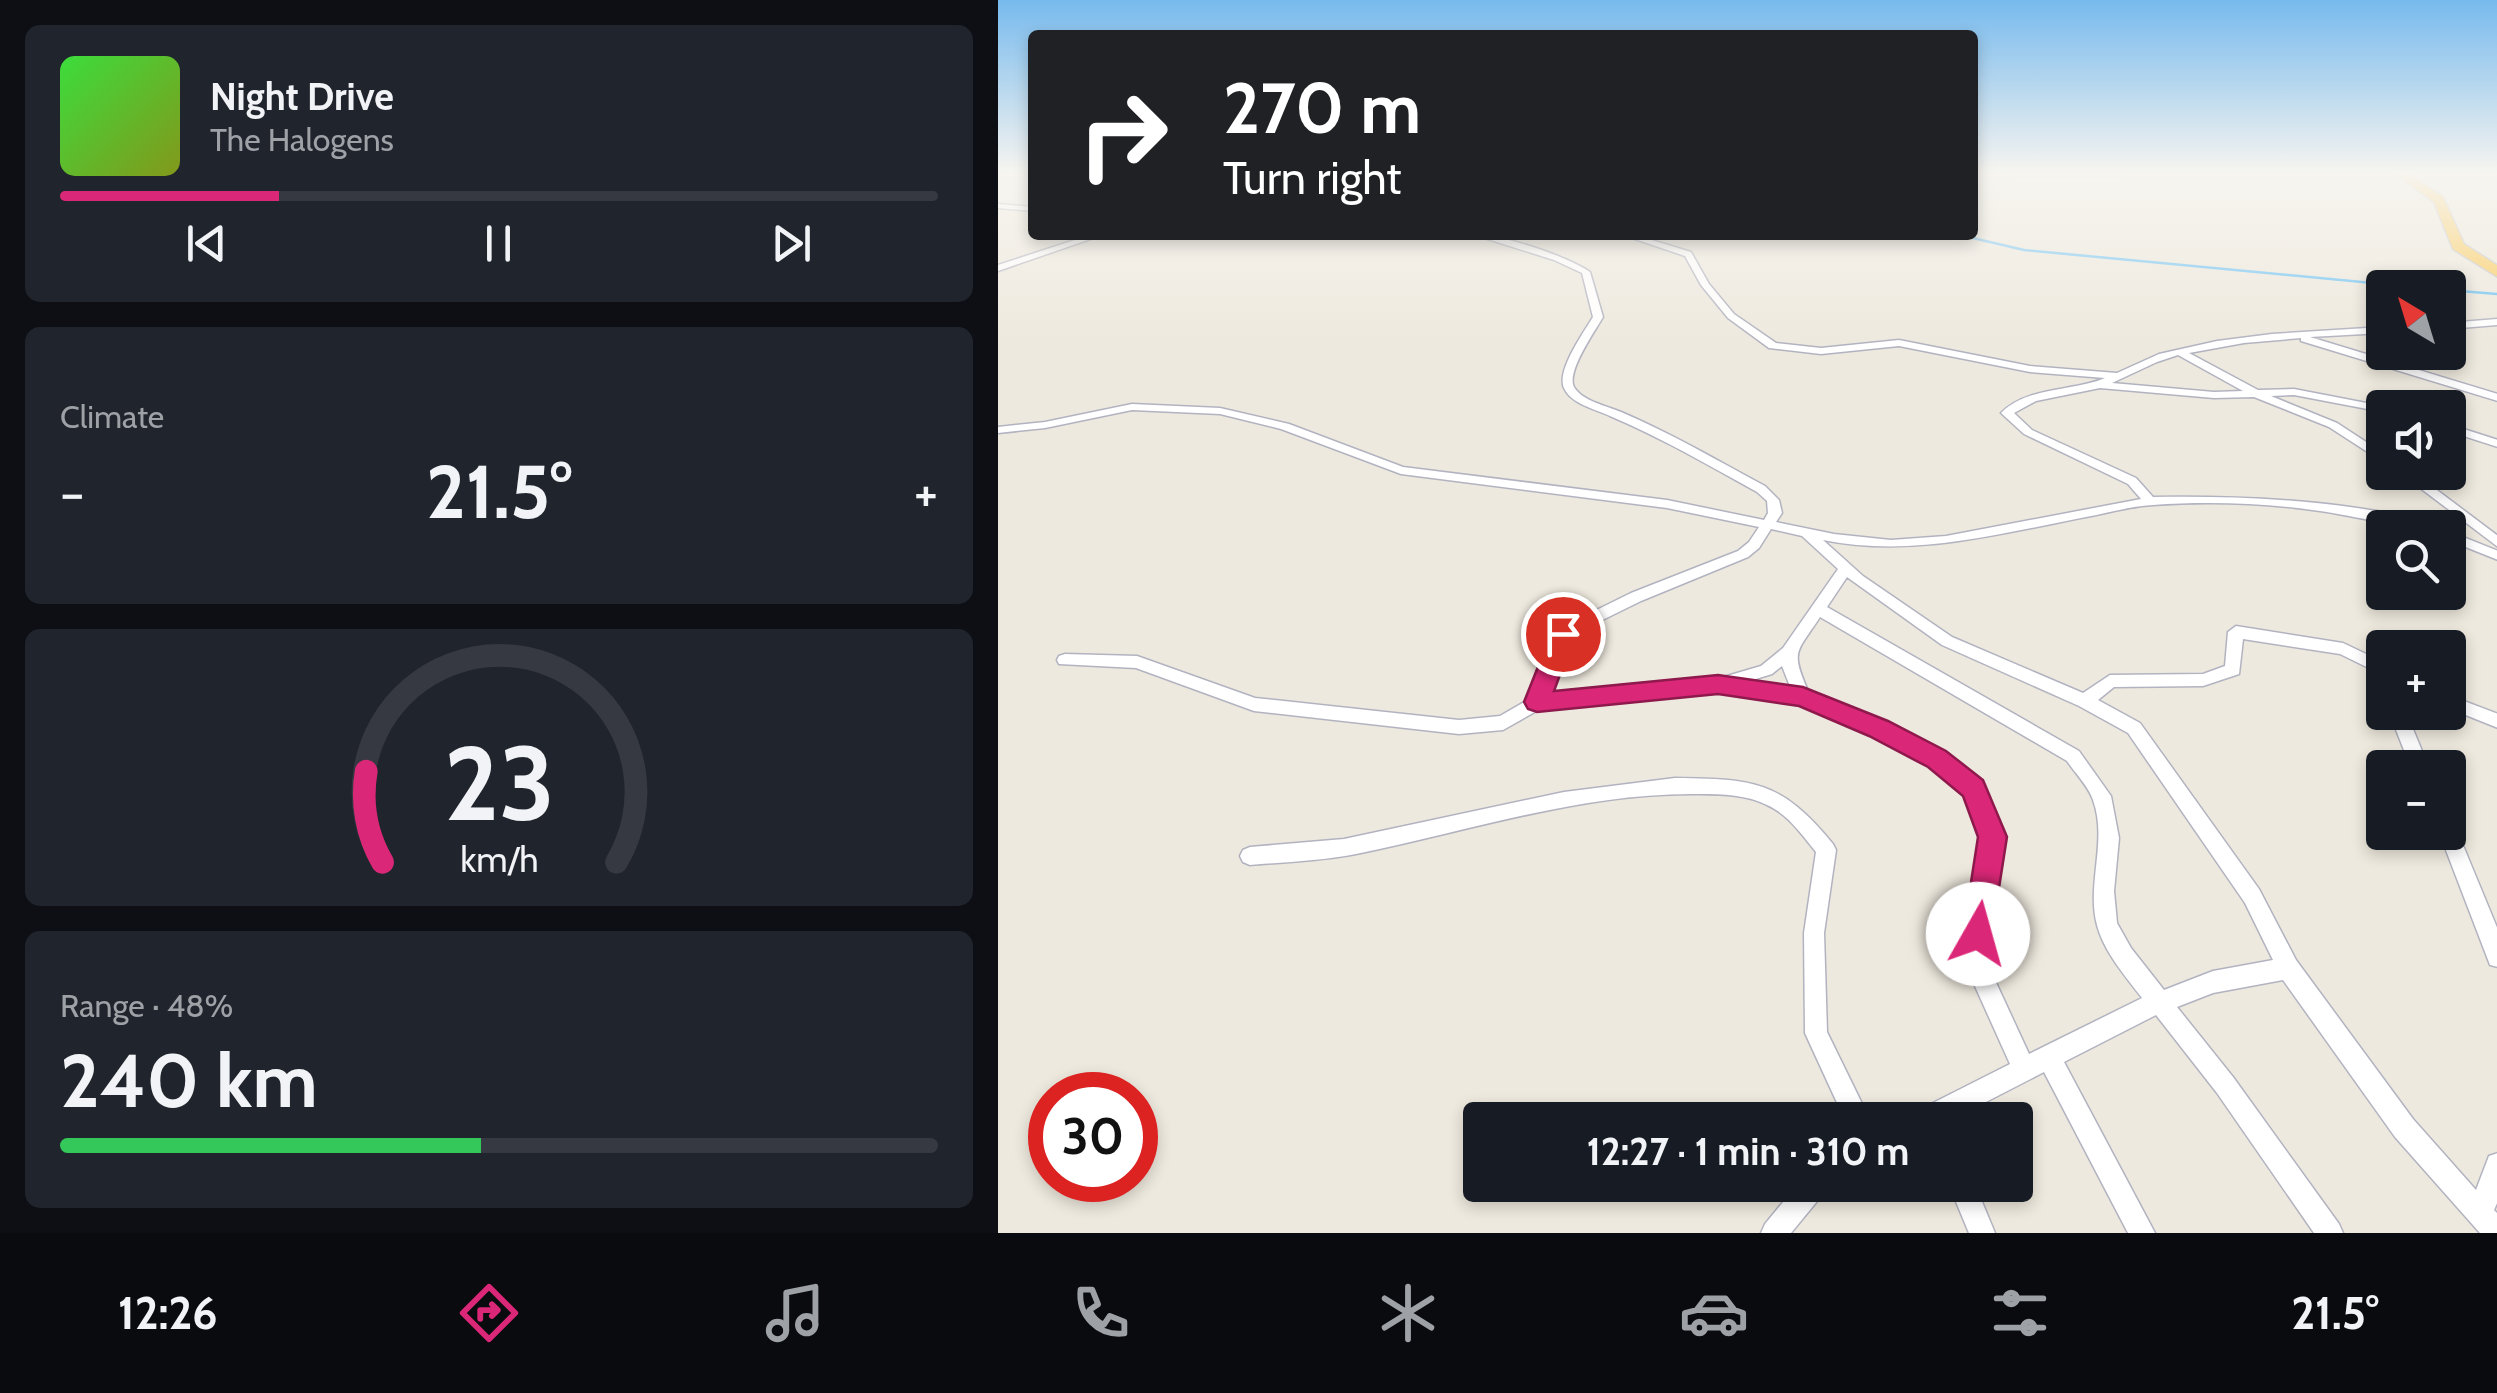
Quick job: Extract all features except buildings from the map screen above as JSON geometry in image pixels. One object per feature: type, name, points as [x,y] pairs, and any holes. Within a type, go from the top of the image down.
[{"type":"highway","points":[[2452,232],[2458,246],[2498,273]]},
{"type":"street","points":[[998,268],[1083,240]]},
{"type":"street","points":[[1496,240],[1557,258],[1586,272],[1598,317],[1566,377],[1570,388],[1595,407],[1642,425],[1761,489],[1773,500],[1775,512],[1743,554],[1636,597],[1567,631],[1560,638],[1537,702]]},
{"type":"street","points":[[1643,240],[1688,254],[1705,285],[1731,316],[1773,346],[1821,351],[1899,342],[2030,369],[2120,377]]},
{"type":"street","points":[[2466,325],[2498,322]]},
{"type":"street","points":[[2150,501],[2132,481],[2028,432],[2006,412],[2026,400],[2098,386],[2148,361],[2180,352],[2244,339],[2366,331]]},
{"type":"street","points":[[2292,336],[2498,398]]},
{"type":"street","points":[[2180,352],[2252,392],[2333,425],[2366,447]]},
{"type":"street","points":[[2098,386],[2214,396],[2252,392],[2328,396],[2366,405]]},
{"type":"street","points":[[998,430],[1045,425],[1119,408],[1220,411],[1285,426],[1401,470],[1582,492],[1891,544],[1946,540],[2150,501],[2238,500],[2366,514]]},
{"type":"street","points":[[2466,433],[2498,444]]},
{"type":"street","points":[[2429,490],[2498,543]]},
{"type":"street","points":[[1806,532],[1846,568],[1946,641],[2085,701],[2134,728],[2252,896],[2288,968],[2404,1128],[2497,1233]]},
{"type":"street","points":[[2466,543],[2498,556]]},
{"type":"street","points":[[1065,660],[1137,662],[1254,704],[1439,725],[1503,723],[1537,702],[1718,684],[1766,670],[1789,652],[1846,568]]},
{"type":"street","points":[[1818,609],[1917,670],[2072,756],[2102,796],[2109,838],[2104,891],[2107,925],[2123,956],[2163,1002],[2330,1233]]},
{"type":"street","points":[[2085,701],[2110,681],[2203,680],[2234,670],[2236,632],[2343,649],[2366,663]]},
{"type":"street","points":[[1789,652],[1790,668],[1803,697]]},
{"type":"street","points":[[1718,684],[1803,697],[1878,728],[1937,759],[1974,788],[1993,837],[1976,964],[2024,1068]]},
{"type":"street","points":[[2466,708],[2498,721]]},
{"type":"street","points":[[1250,856],[1352,846],[1691,782],[1766,795],[1805,822],[1826,850],[1814,933],[1816,1033],[1849,1102]]},
{"type":"street","points":[[2455,850],[2498,958]]},
{"type":"street","points":[[1962,1102],[2163,1002],[2214,982],[2288,968]]},
{"type":"street","points":[[2050,1058],[2142,1233]]},
{"type":"street","points":[[2480,1213],[2498,1165]]},
{"type":"street","points":[[1774,1233],[1800,1202]]},
{"type":"street","points":[[1969,1202],[1982,1233]]},
{"type":"waterway","points":[[1978,239],[2024,250],[2366,282]]},
{"type":"waterway","points":[[2466,291],[2498,294]]},
{"type":"route","points":[[1563,634],[1537,702],[1718,684],[1803,697],[1878,728],[1937,759],[1974,788],[1993,837],[1978,934]]}]
